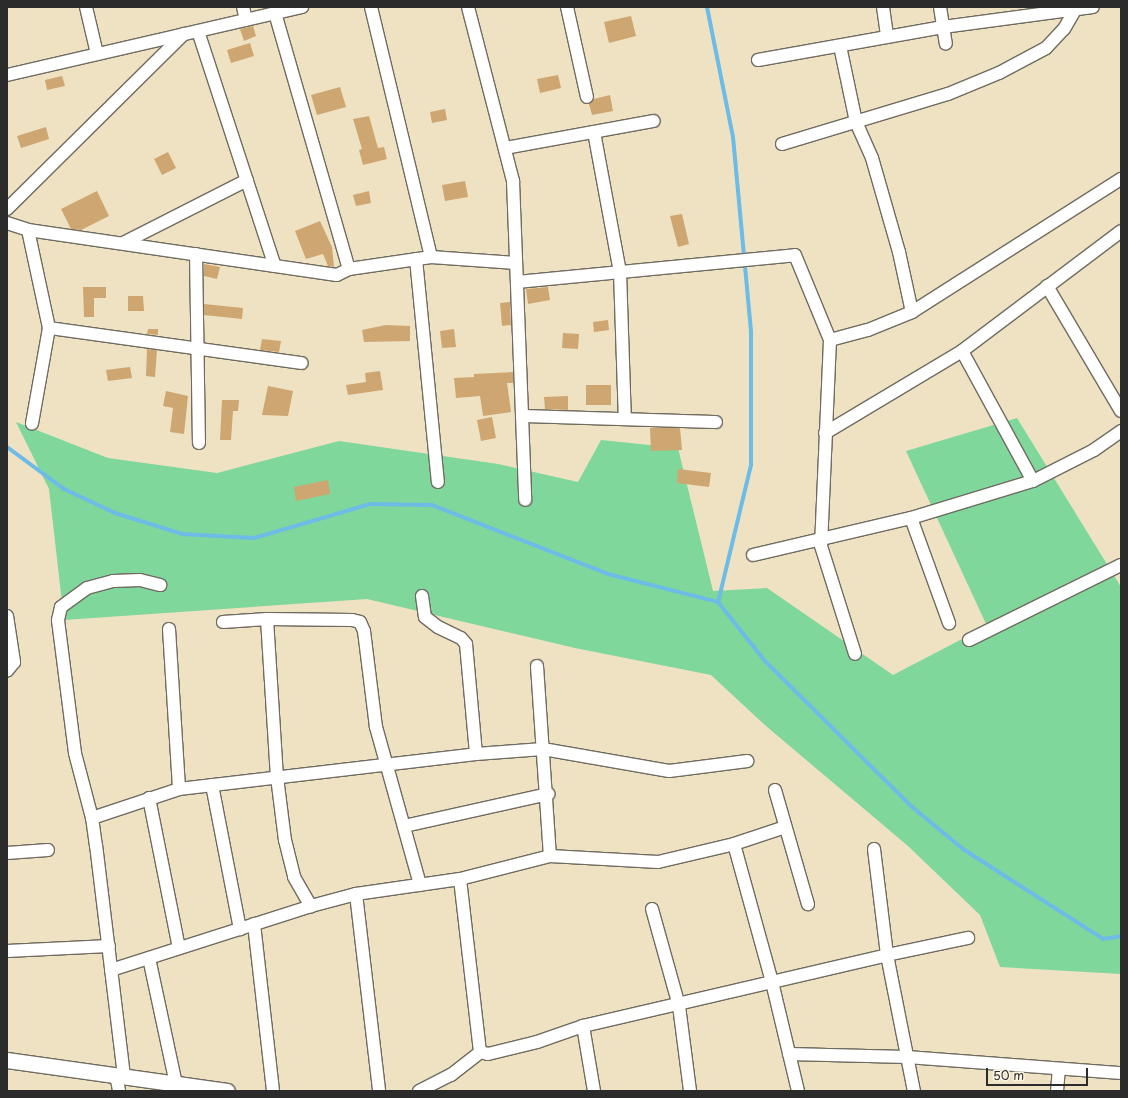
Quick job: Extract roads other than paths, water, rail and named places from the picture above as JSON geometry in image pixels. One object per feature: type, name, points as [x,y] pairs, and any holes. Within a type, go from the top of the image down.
[{"type":"street","points":[[86,7],[96,54]]},
{"type":"street","points":[[243,7],[246,20]]},
{"type":"street","points":[[7,75],[302,7]]},
{"type":"street","points":[[371,7],[431,257]]},
{"type":"street","points":[[468,7],[513,181],[525,500]]},
{"type":"street","points":[[567,7],[587,97]]},
{"type":"street","points":[[882,7],[887,37]]},
{"type":"street","points":[[940,7],[946,44]]},
{"type":"street","points":[[758,60],[943,27],[1093,7]]},
{"type":"street","points":[[782,144],[948,94],[999,73],[1046,48],[1064,28],[1075,10]]},
{"type":"street","points":[[276,13],[349,269]]},
{"type":"street","points":[[198,31],[275,266]]},
{"type":"street","points":[[7,209],[185,34]]},
{"type":"street","points":[[840,46],[856,122],[878,180],[899,252],[912,312]]},
{"type":"street","points":[[505,148],[654,122]]},
{"type":"street","points":[[594,132],[620,272],[625,419]]},
{"type":"street","points":[[830,340],[868,330],[912,312],[1121,179]]},
{"type":"street","points":[[123,244],[247,180]]},
{"type":"street","points":[[7,223],[28,230],[337,275],[349,269],[431,257],[516,263]]},
{"type":"street","points":[[28,230],[49,328],[32,423]]},
{"type":"street","points":[[825,433],[962,351],[1121,231]]},
{"type":"street","points":[[196,254],[199,443]]},
{"type":"street","points":[[517,282],[795,255],[830,340],[821,541],[855,654]]},
{"type":"street","points":[[416,259],[438,482]]},
{"type":"street","points":[[1047,286],[1121,411]]},
{"type":"street","points":[[49,328],[302,363]]},
{"type":"street","points":[[962,351],[1033,481]]},
{"type":"street","points":[[522,416],[716,422]]},
{"type":"street","points":[[753,555],[821,541],[911,518],[1033,481],[1094,450],[1121,431]]},
{"type":"street","points":[[911,518],[949,623]]},
{"type":"street","points":[[969,640],[1121,565]]},
{"type":"street","points":[[119,1091],[120,1076],[111,970],[92,818],[75,753],[58,620],[61,607],[87,588],[113,581],[140,580],[160,585]]},
{"type":"street","points":[[422,596],[425,617],[438,628],[461,638],[466,644],[476,754]]},
{"type":"street","points":[[7,616],[14,662],[12,668],[7,671]]},
{"type":"street","points":[[223,622],[267,619],[352,620],[360,622],[364,631],[376,727],[420,885]]},
{"type":"street","points":[[267,619],[278,777],[285,840],[294,877],[312,906]]},
{"type":"street","points":[[169,629],[179,789]]},
{"type":"street","points":[[537,666],[548,794],[550,856]]},
{"type":"street","points":[[92,818],[179,789],[476,754],[543,749],[669,771],[747,761]]},
{"type":"street","points":[[212,784],[240,929]]},
{"type":"street","points":[[775,790],[808,904]]},
{"type":"street","points":[[404,826],[548,794]]},
{"type":"street","points":[[149,798],[179,948]]},
{"type":"street","points":[[111,970],[312,906],[356,894],[460,879],[550,856],[658,862],[734,844],[785,827]]},
{"type":"street","points":[[734,844],[772,982],[798,1091]]},
{"type":"street","points":[[874,849],[887,955],[914,1091]]},
{"type":"street","points":[[7,853],[48,850]]},
{"type":"street","points":[[460,879],[480,1052]]},
{"type":"street","points":[[356,894],[379,1091]]},
{"type":"street","points":[[652,909],[679,1006],[690,1091]]},
{"type":"street","points":[[254,924],[273,1091]]},
{"type":"street","points":[[480,1052],[488,1054],[537,1042],[583,1026],[679,1006],[772,982],[968,938]]},
{"type":"street","points":[[7,951],[108,946]]},
{"type":"street","points":[[149,958],[176,1084]]},
{"type":"street","points":[[583,1026],[594,1091]]},
{"type":"street","points":[[419,1091],[452,1075],[480,1052]]},
{"type":"street","points":[[789,1054],[907,1057],[1121,1073]]},
{"type":"street","points":[[7,1060],[222,1091]]},
{"type":"street","points":[[1057,1091],[1059,1069]]},
{"type":"waterway","points":[[707,7],[733,137],[751,332],[751,465],[718,602]]},
{"type":"waterway","points":[[7,447],[64,489],[115,513],[182,534],[254,538],[370,504],[432,505],[608,574],[718,602],[765,661],[911,806],[963,849],[1103,939],[1121,936]]}]
